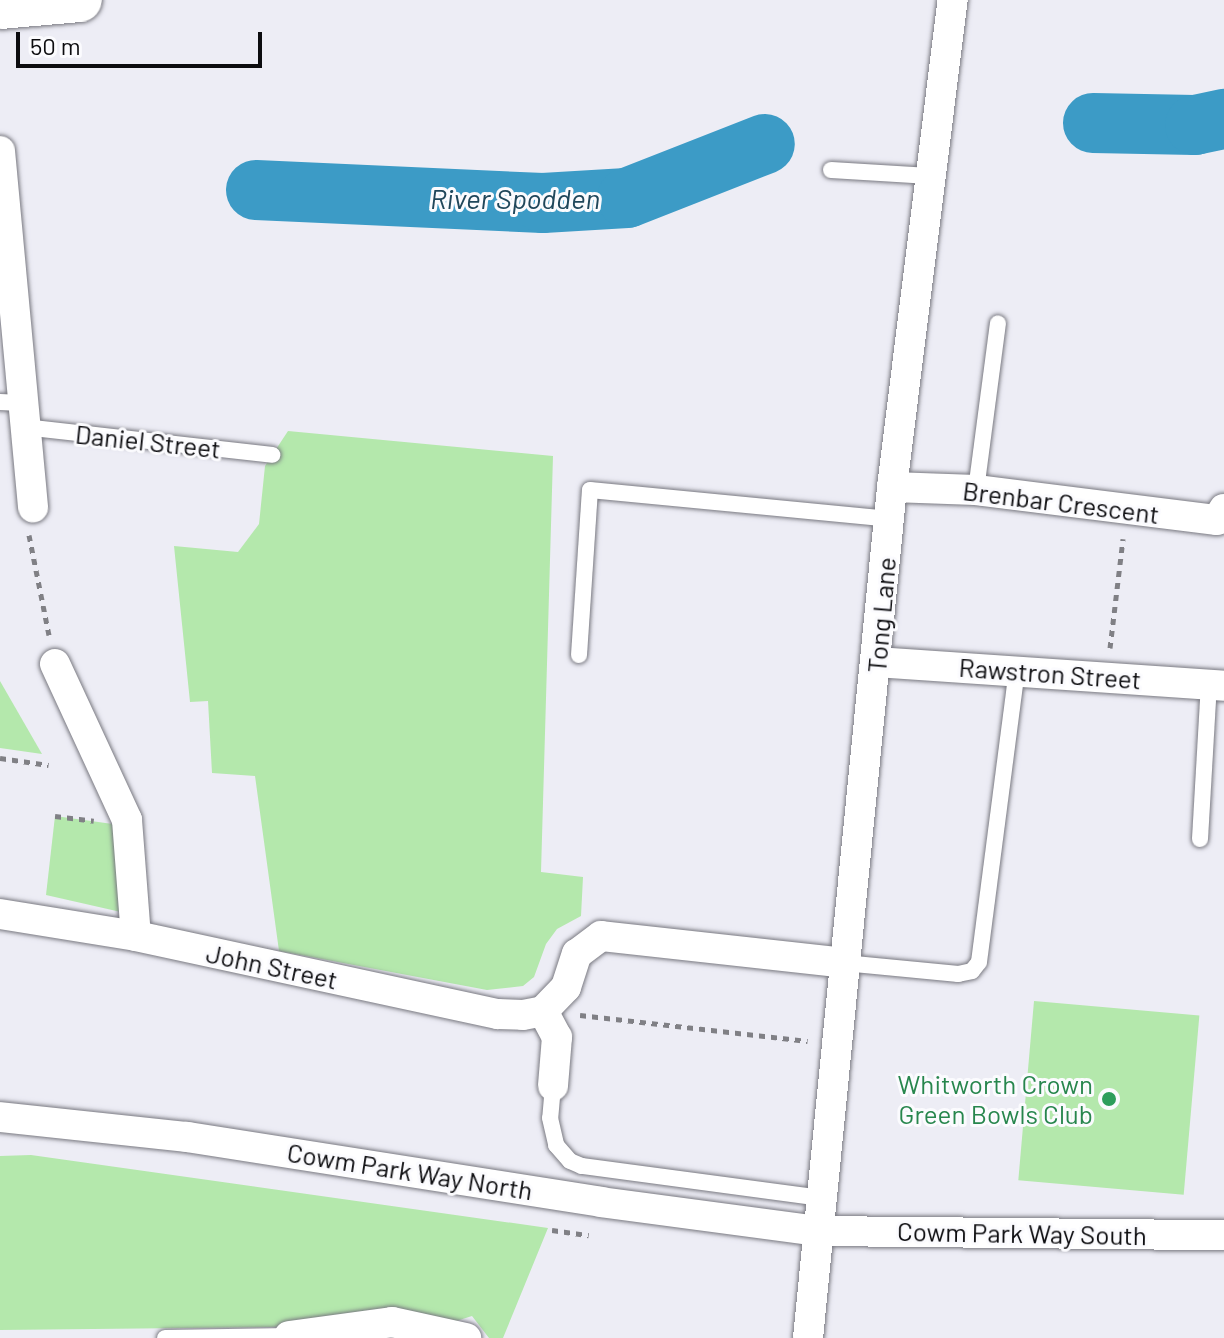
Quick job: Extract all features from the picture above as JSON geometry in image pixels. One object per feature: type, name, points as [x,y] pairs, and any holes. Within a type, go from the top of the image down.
[{"type":"main road","points":[[0,7],[80,0]]},
{"type":"street","name":"Tong Lane","points":[[808,1338],[892,487],[953,0]]},
{"type":"street","points":[[0,151],[15,411],[33,507]]},
{"type":"street","name":"Brenbar Crescent","points":[[892,487],[976,490],[1217,520],[1224,509]]},
{"type":"street","name":"Rawstron Street","points":[[876,662],[1217,686]]},
{"type":"street","points":[[55,664],[127,820],[136,936]]},
{"type":"street","name":"John Street","points":[[0,914],[136,936],[498,1014],[523,1015],[543,1011]]},
{"type":"street","points":[[553,1086],[557,1037],[543,1011],[566,987],[577,954],[601,936],[844,963]]},
{"type":"street","name":"Cowm Park Way North","points":[[0,1117],[187,1137],[601,1202],[819,1231]]},
{"type":"street","name":"Cowm Park Way South","points":[[819,1231],[1224,1235]]},
{"type":"street","points":[[289,1336],[392,1322],[466,1338]]},
{"type":"lane","points":[[831,170],[930,176]]},
{"type":"lane","points":[[976,490],[998,323]]},
{"type":"lane","name":"Daniel Street","points":[[15,411],[272,455]]},
{"type":"lane","points":[[579,655],[590,490],[890,519]]},
{"type":"lane","points":[[844,963],[958,974],[972,971],[979,962],[1017,670]]},
{"type":"lane","points":[[1200,839],[1217,686]]},
{"type":"lane","points":[[553,1086],[550,1118],[556,1145],[570,1161],[582,1166],[823,1198]]},
{"type":"lane","points":[[165,1338],[289,1336]]},
{"type":"path","points":[[33,507],[26,523],[55,664]]},
{"type":"path","points":[[1107,677],[1127,509]]},
{"type":"path","points":[[0,758],[49,765]]},
{"type":"path","points":[[543,1011],[836,1044]]},
{"type":"green space","points":[[288,431],[553,456],[541,872],[583,877],[581,916],[557,929],[546,944],[534,977],[523,986],[487,990],[279,951],[255,776],[212,773],[208,701],[190,702],[174,546],[238,552],[259,524],[265,466]]},
{"type":"green space","points":[[0,681],[42,754],[0,748]]},
{"type":"green space","points":[[55,816],[127,826],[134,915],[46,895]]},
{"type":"green space","name":"Whitworth Crown Green Bowls Club","points":[[1034,1001],[1199,1015],[1184,1195],[1018,1180]]},
{"type":"green space","points":[[31,1155],[548,1228],[503,1338],[489,1338],[472,1316],[450,1323],[392,1321],[272,1327],[0,1330],[0,1156]]},
{"type":"waterway","name":"River Spodden","points":[[1093,123],[1195,125],[1224,119]]},
{"type":"waterway","name":"River Spodden","points":[[256,190],[543,203],[627,198],[765,144]]},
{"type":"place","name":"Whitworth Crown Green Bowls Club","points":[[1109,1099]]}]
